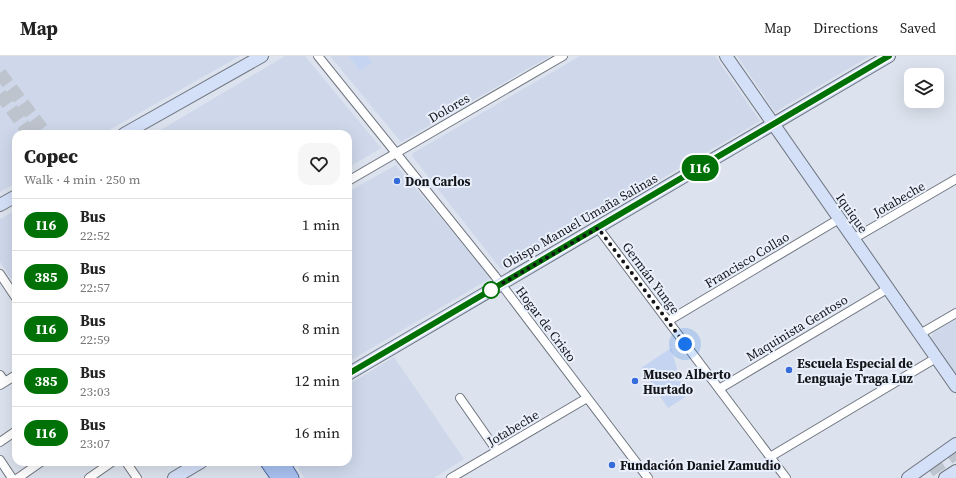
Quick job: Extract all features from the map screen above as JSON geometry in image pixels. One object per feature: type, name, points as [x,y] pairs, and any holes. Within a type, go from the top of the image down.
[{"type":"main road","points":[[270,466],[278,478]]},
{"type":"main road","points":[[284,466],[292,478]]},
{"type":"street","points":[[131,130],[262,56]]},
{"type":"street","name":"Hogar de Cristo","points":[[318,56],[501,284],[648,478]]},
{"type":"street","name":"Dolores","points":[[352,179],[563,56]]},
{"type":"street","name":"Iquique","points":[[726,56],[956,386]]},
{"type":"street","name":"Obispo Manuel Umaña Salinas","points":[[352,372],[889,56]]},
{"type":"street","name":"Jotabeche","points":[[853,240],[956,179]]},
{"type":"street","points":[[0,205],[12,198]]},
{"type":"street","name":"Francisco Collao","points":[[668,321],[839,219]]},
{"type":"street","name":"Germán Yunge","points":[[598,228],[786,478]]},
{"type":"street","points":[[0,274],[12,292]]},
{"type":"street","name":"Maquinista Gentoso","points":[[720,389],[887,288]]},
{"type":"street","points":[[920,334],[956,313]]},
{"type":"street","points":[[770,457],[936,358]]},
{"type":"street","points":[[2,381],[12,377]]},
{"type":"street","points":[[460,398],[497,451]]},
{"type":"street","name":"Jotabeche","points":[[451,478],[587,398]]},
{"type":"street","points":[[0,442],[12,434]]},
{"type":"street","points":[[908,478],[956,444]]},
{"type":"street","points":[[0,460],[12,478]]},
{"type":"street","points":[[18,478],[36,466]]},
{"type":"street","points":[[89,478],[106,466]]},
{"type":"street","points":[[129,466],[137,478]]},
{"type":"street","points":[[174,478],[194,466]]},
{"type":"street","points":[[945,478],[956,471]]},
{"type":"shaded area","points":[[0,56],[240,56],[109,130],[12,130],[12,185],[0,192]]},
{"type":"shaded area","points":[[285,56],[305,56],[381,148],[352,166],[352,130],[161,130]]},
{"type":"shaded area","points":[[330,56],[550,56],[401,142]]},
{"type":"shaded area","points":[[349,56],[367,56],[372,63],[360,71]]},
{"type":"shaded area","points":[[580,56],[715,56],[760,121],[506,270],[500,268],[412,156],[413,153]]},
{"type":"shaded area","points":[[737,56],[870,56],[775,112]]},
{"type":"shaded area","points":[[396,165],[491,278],[352,360],[352,190]]},
{"type":"shaded area","points":[[12,212],[12,280],[0,262],[0,219]]},
{"type":"shaded area","points":[[956,319],[956,376],[931,340],[933,332]]},
{"type":"shaded area","points":[[671,348],[685,397],[668,408],[641,368]]},
{"type":"shaded area","points":[[394,357],[464,459],[434,478],[304,478],[297,466],[352,466],[352,383]]},
{"type":"tunnel","points":[[0,73],[43,130]]},
{"type":"tunnel","points":[[0,94],[27,130]]},
{"type":"tunnel","points":[[929,470],[956,452]]},
{"type":"bus line","name":"I16","points":[[352,372],[889,56]]},
{"type":"place","name":"Don Carlos","points":[[397,181]]},
{"type":"place","name":"Escuela Especial de Lenguaje Traga Luz","points":[[789,370]]},
{"type":"place","name":"Museo Alberto Hurtado","points":[[635,381]]},
{"type":"place","name":"Fundación Daniel Zamudio","points":[[612,465]]},
{"type":"route","points":[[491,290],[598,228],[685,344]]}]
